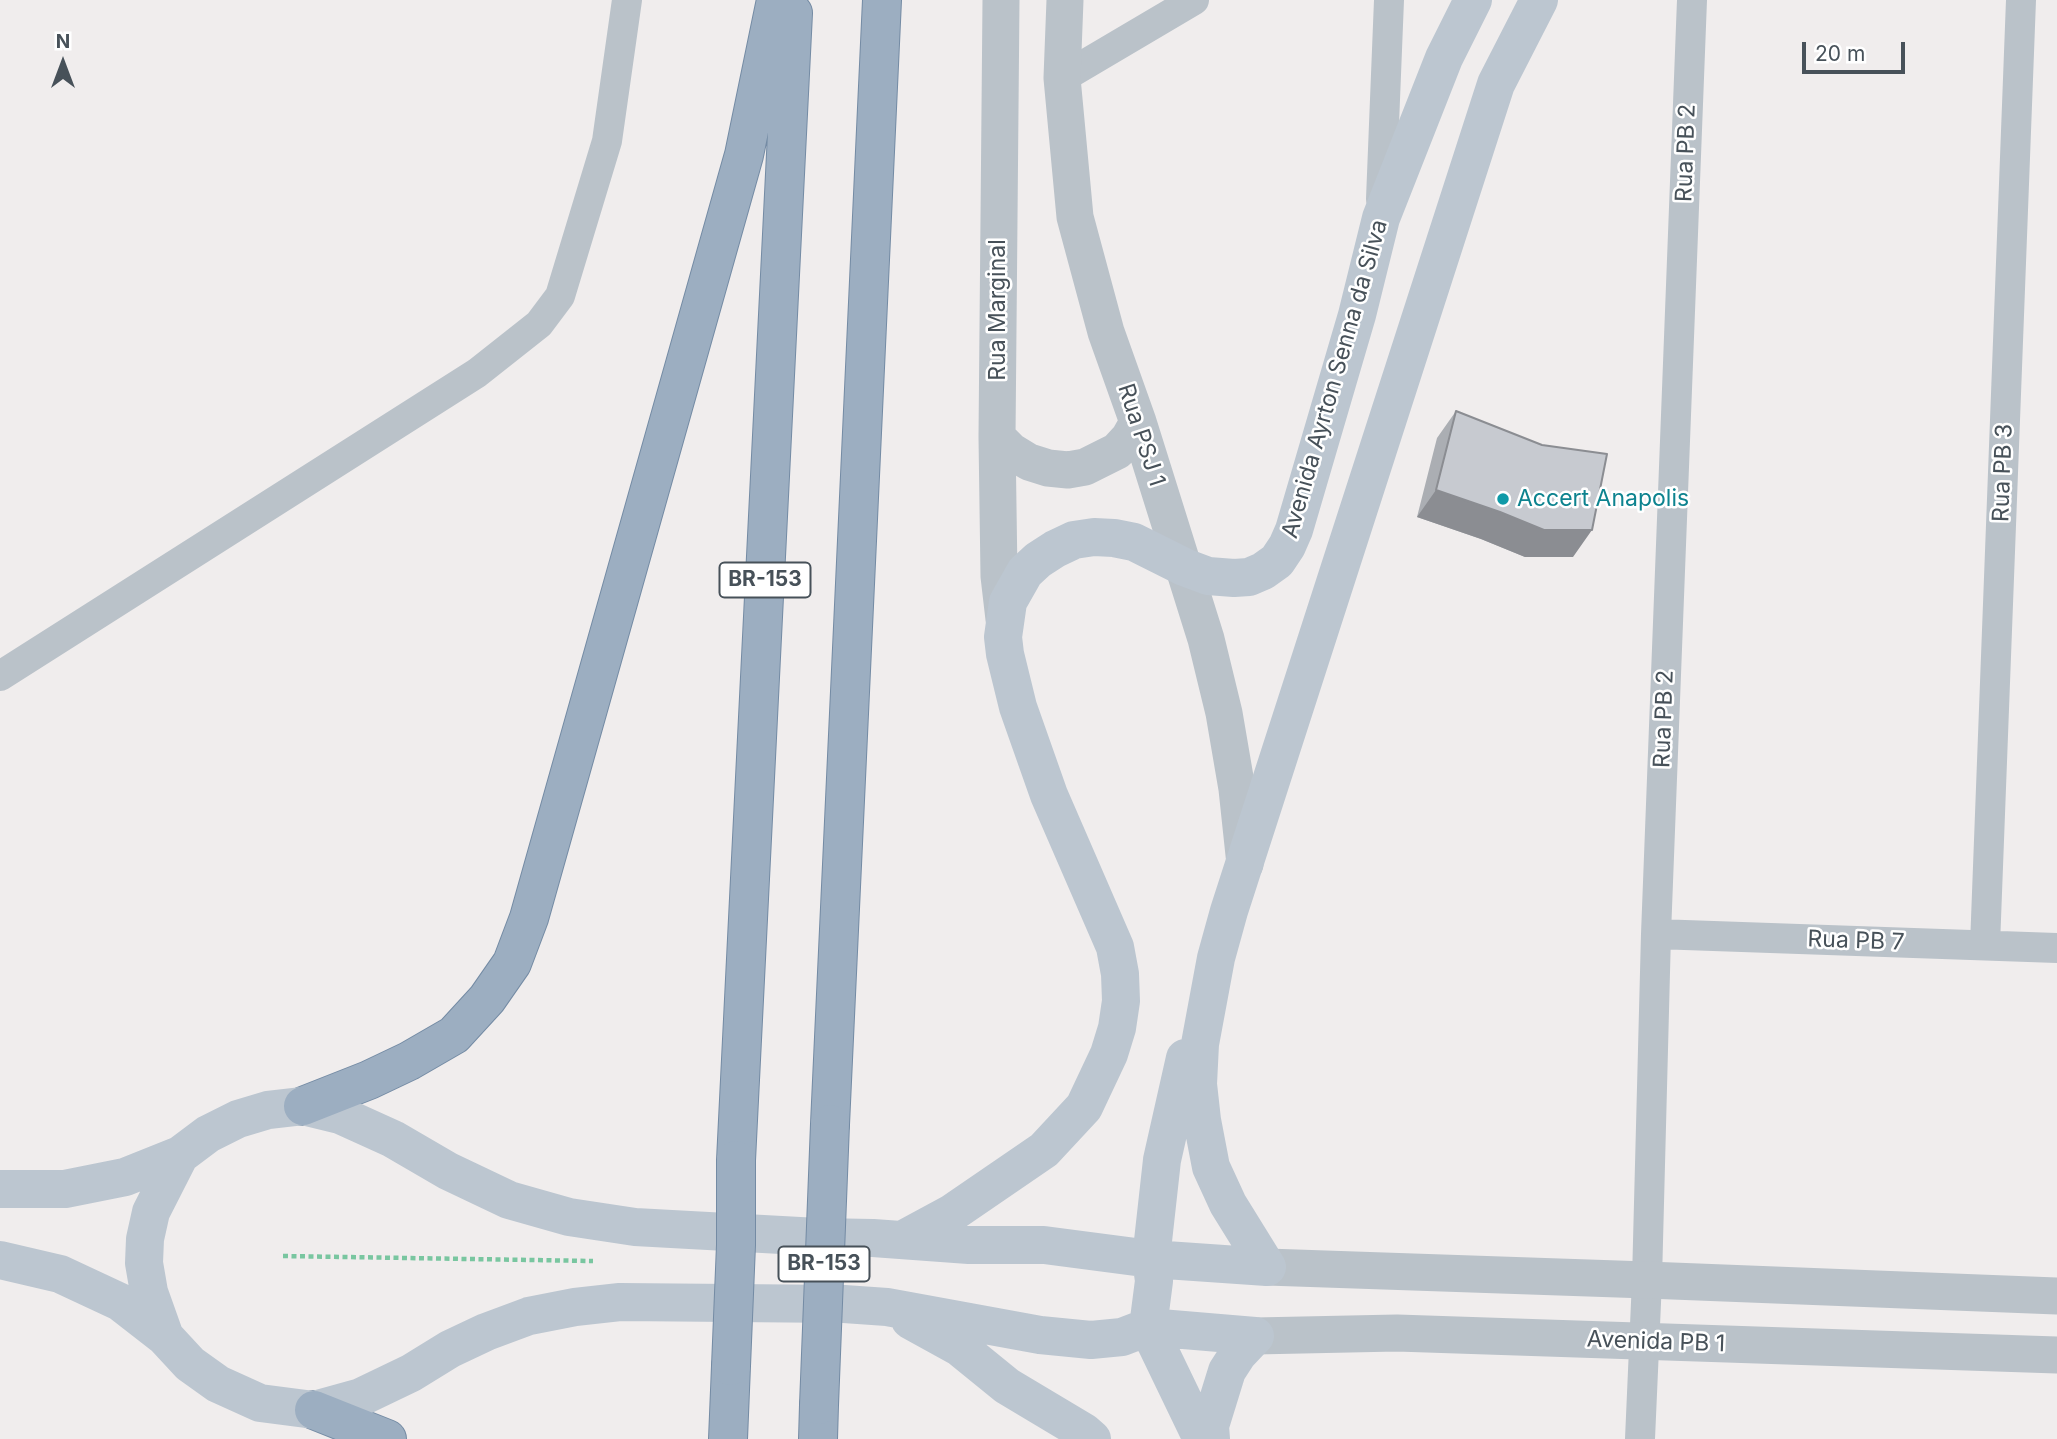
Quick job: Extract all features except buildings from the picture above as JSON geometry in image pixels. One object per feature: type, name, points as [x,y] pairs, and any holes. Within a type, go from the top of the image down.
[{"type":"highway","points":[[303,1106],[369,1080],[454,1035],[487,999],[512,963],[529,918],[744,155],[776,0]]},
{"type":"highway","name":"BR-153","points":[[728,1439],[736,1245],[736,1160],[793,0]]},
{"type":"highway","name":"BR-153","points":[[818,1422],[882,0]]},
{"type":"highway","points":[[314,1410],[387,1439]]},
{"type":"main road","name":"Avenida Ayrton Senna da Silva","points":[[902,1240],[952,1213],[1044,1150],[1084,1107],[1109,1054],[1117,1028],[1121,1001],[1115,947],[1028,740],[1005,654],[1004,619],[1008,602],[1025,572],[1055,548],[1074,540],[1104,537],[1134,542],[1208,576],[1234,579],[1249,577],[1277,561],[1287,546],[1357,315],[1381,218],[1444,58],[1473,0]]},
{"type":"main road","points":[[1267,1267],[1228,1204],[1210,1167],[1198,1084],[1200,1045],[1212,979],[1229,911],[1496,84],[1539,0]]},
{"type":"main road","points":[[1202,1439],[1148,1327],[1154,1281],[1151,1259],[1162,1160],[1184,1059],[1212,979]]},
{"type":"main road","points":[[0,1189],[65,1189],[125,1177],[180,1154],[208,1134],[238,1119],[268,1110],[303,1106],[340,1115],[393,1139],[448,1171],[509,1200],[569,1217],[635,1227],[969,1245],[1044,1245],[1151,1259],[1267,1267]]},
{"type":"main road","points":[[165,1337],[149,1292],[144,1263],[145,1239],[151,1212],[180,1154]]},
{"type":"main road","points":[[0,1260],[60,1274],[120,1302],[165,1337],[190,1364],[218,1384],[260,1403],[314,1410],[361,1397],[411,1373],[450,1349],[528,1316],[620,1302],[844,1304],[887,1307],[1040,1335],[1091,1340],[1122,1337],[1148,1327],[1255,1336]]},
{"type":"main road","points":[[887,1307],[959,1348],[1007,1385],[1092,1439]]},
{"type":"main road","points":[[1212,1439],[1210,1426],[1227,1371],[1255,1336]]},
{"type":"street","points":[[0,676],[477,373],[539,324],[560,296],[607,141],[627,0]]},
{"type":"street","name":"Rua Marginal","points":[[1001,0],[998,437],[999,576],[1004,619]]},
{"type":"street","name":"Rua PSJ 1","points":[[1065,0],[1062,78],[1075,217],[1106,332],[1138,422],[1206,639],[1224,713],[1237,789],[1245,866]]},
{"type":"street","points":[[1062,78],[1194,0]]},
{"type":"street","points":[[1381,218],[1389,0]]},
{"type":"street","name":"Rua PB 2","points":[[1640,1439],[1656,934],[1692,0]]},
{"type":"street","name":"Rua PB 3","points":[[1985,945],[2021,0]]},
{"type":"street","points":[[998,437],[1011,451],[1029,462],[1068,470],[1085,467],[1116,451],[1129,438],[1138,422]]},
{"type":"street","name":"Rua PB 7","points":[[1656,934],[2057,948]]},
{"type":"street","points":[[1267,1267],[2057,1296]]},
{"type":"street","name":"Avenida PB 1","points":[[1255,1336],[1397,1332],[2057,1355]]},
{"type":"path","points":[[283,1256],[597,1261]]},
{"type":"place","name":"Accert Anapolis","points":[[1503,499]]}]
